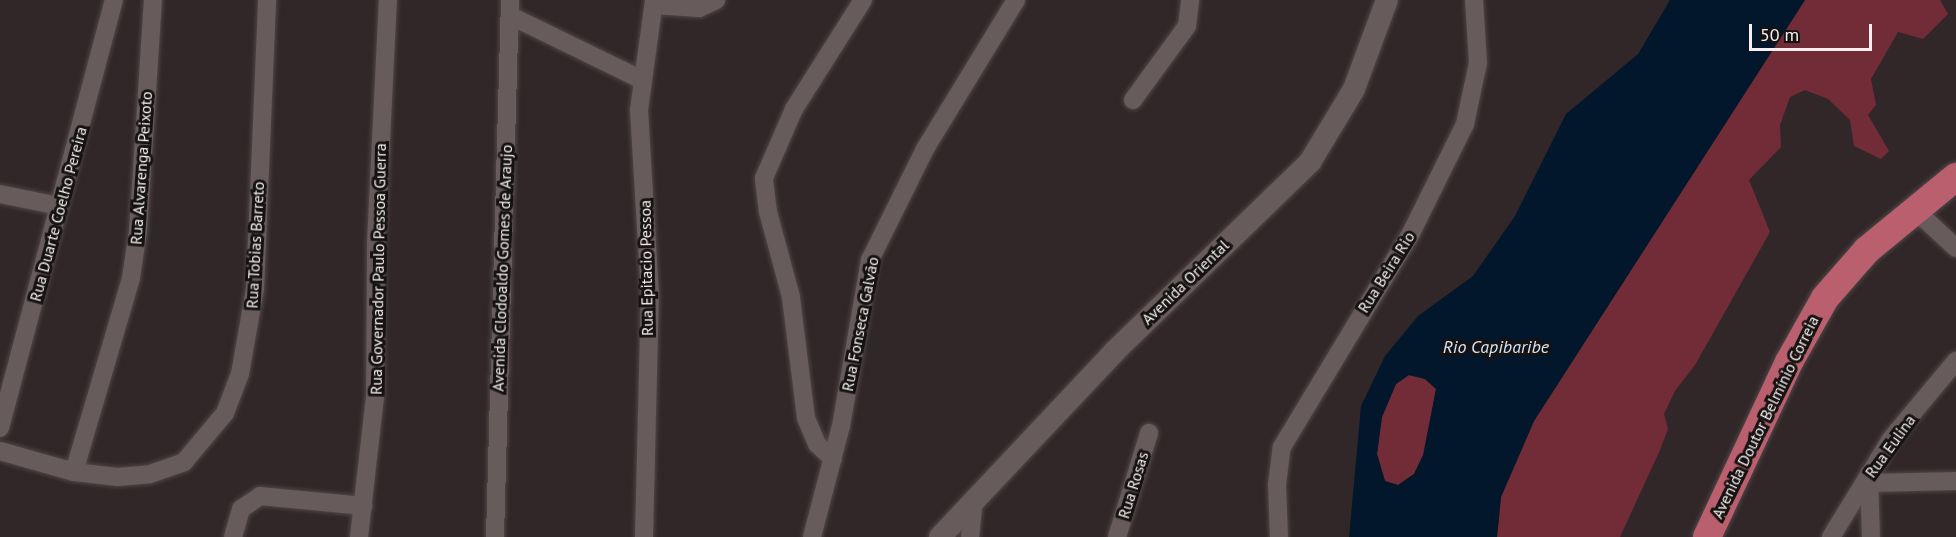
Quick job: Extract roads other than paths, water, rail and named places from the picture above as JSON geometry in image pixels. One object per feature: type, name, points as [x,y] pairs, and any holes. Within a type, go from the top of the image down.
[{"type":"main road","name":"Avenida Doutor Belmínio Correia","points":[[1707,537],[1789,362],[1825,298],[1852,264],[1956,177]]},
{"type":"street","name":"Rua Duarte Coelho Pereira","points":[[0,428],[114,0]]},
{"type":"street","name":"Rua Alvarenga Peixoto","points":[[74,472],[135,255],[153,0]]},
{"type":"street","name":"Rua Tobias Barreto","points":[[0,452],[74,472],[118,477],[150,474],[184,462],[225,413],[240,374],[255,289],[267,0]]},
{"type":"street","name":"Rua Governador Paulo Pessoa Guerra","points":[[359,537],[375,397],[376,243],[388,0]]},
{"type":"street","points":[[654,2],[699,8],[716,0]]},
{"type":"street","points":[[833,459],[817,444],[806,418],[791,297],[768,212],[764,178],[782,130],[863,0]]},
{"type":"street","name":"Rua Fonseca Galvão","points":[[812,537],[833,459],[870,260],[880,233],[1016,0]]},
{"type":"street","points":[[1133,100],[1187,26],[1190,0]]},
{"type":"street","name":"Avenida Oriental","points":[[940,537],[1115,351],[1310,162],[1353,89],[1388,0]]},
{"type":"street","name":"Rua Beira Rio","points":[[1279,537],[1277,485],[1282,447],[1411,233],[1465,124],[1478,63],[1474,0]]},
{"type":"street","name":"Rua Epitacio Pessoa","points":[[644,537],[650,296],[640,79],[654,2]]},
{"type":"street","points":[[510,8],[640,79]]},
{"type":"street","name":"Avenida Clodoaldo Gomes de Araujo","points":[[495,537],[510,8]]},
{"type":"street","points":[[0,194],[59,206]]},
{"type":"street","points":[[1915,210],[1956,248]]},
{"type":"street","name":"Rua Eulina","points":[[1830,537],[1956,361]]},
{"type":"street","name":"Rua Rosas","points":[[1117,537],[1149,432]]},
{"type":"street","points":[[1871,537],[1870,479],[1956,481]]},
{"type":"street","points":[[233,537],[241,509],[260,496],[364,506]]},
{"type":"street","points":[[970,537],[974,500]]},
{"type":"water","name":"Rio Capibaribe","points":[[1670,0],[1805,0],[1534,421],[1501,497],[1497,537],[1349,537],[1361,406],[1385,356],[1418,316],[1473,276],[1515,216],[1566,114],[1638,54]],"holes":[[[1409,375],[1425,379],[1436,389],[1423,455],[1414,474],[1398,485],[1385,481],[1377,454],[1382,417],[1396,384]]]}]
